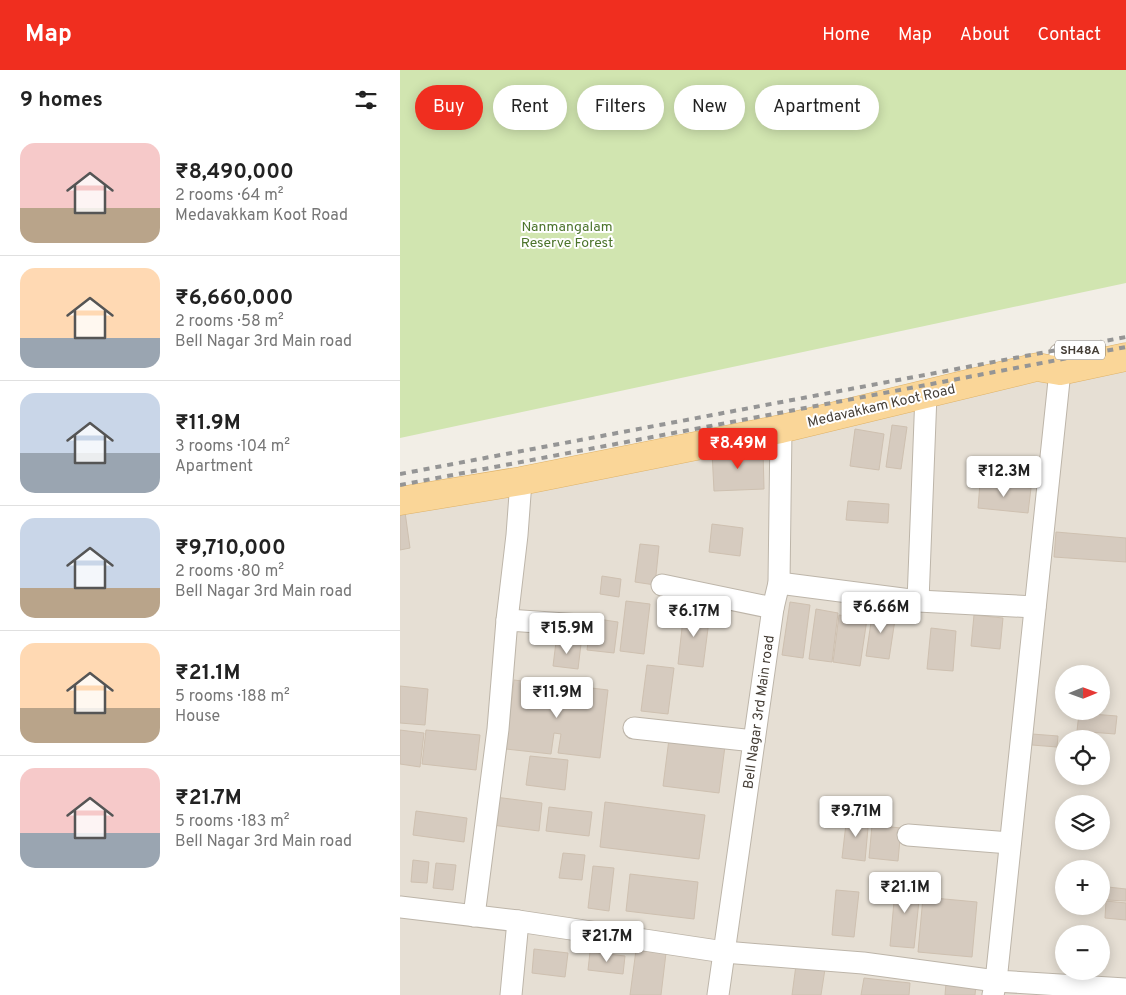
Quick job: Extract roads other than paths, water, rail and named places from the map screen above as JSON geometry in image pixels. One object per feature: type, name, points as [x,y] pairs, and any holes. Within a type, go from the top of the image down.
[{"type":"main road","name":"SH48A","points":[[1052,364],[1126,342]]},
{"type":"main road","name":"Medavakkam Koot Road","points":[[400,501],[521,481],[781,429],[1052,364],[1126,357]]},
{"type":"street","points":[[994,988],[1035,607],[1052,364]]},
{"type":"street","points":[[918,601],[926,394]]},
{"type":"street","name":"Bell Nagar 3rd Main road","points":[[718,995],[773,608],[779,583],[781,429]]},
{"type":"street","points":[[474,916],[498,729],[521,481]]},
{"type":"street","points":[[779,583],[918,601],[1035,607]]},
{"type":"street","points":[[662,585],[773,608]]},
{"type":"street","points":[[507,620],[580,625]]},
{"type":"street","points":[[634,728],[754,741]]},
{"type":"street","points":[[908,835],[1010,843]]},
{"type":"street","points":[[400,907],[518,921],[724,952],[863,963],[994,988],[1126,989]]},
{"type":"street","points":[[511,995],[518,921]]},
{"type":"railway","points":[[400,474],[1126,337]]},
{"type":"railway","points":[[400,485],[1126,347]]},
{"type":"park label","name":"Nanmangalam Reserve Forest","points":[[567,234]]}]
